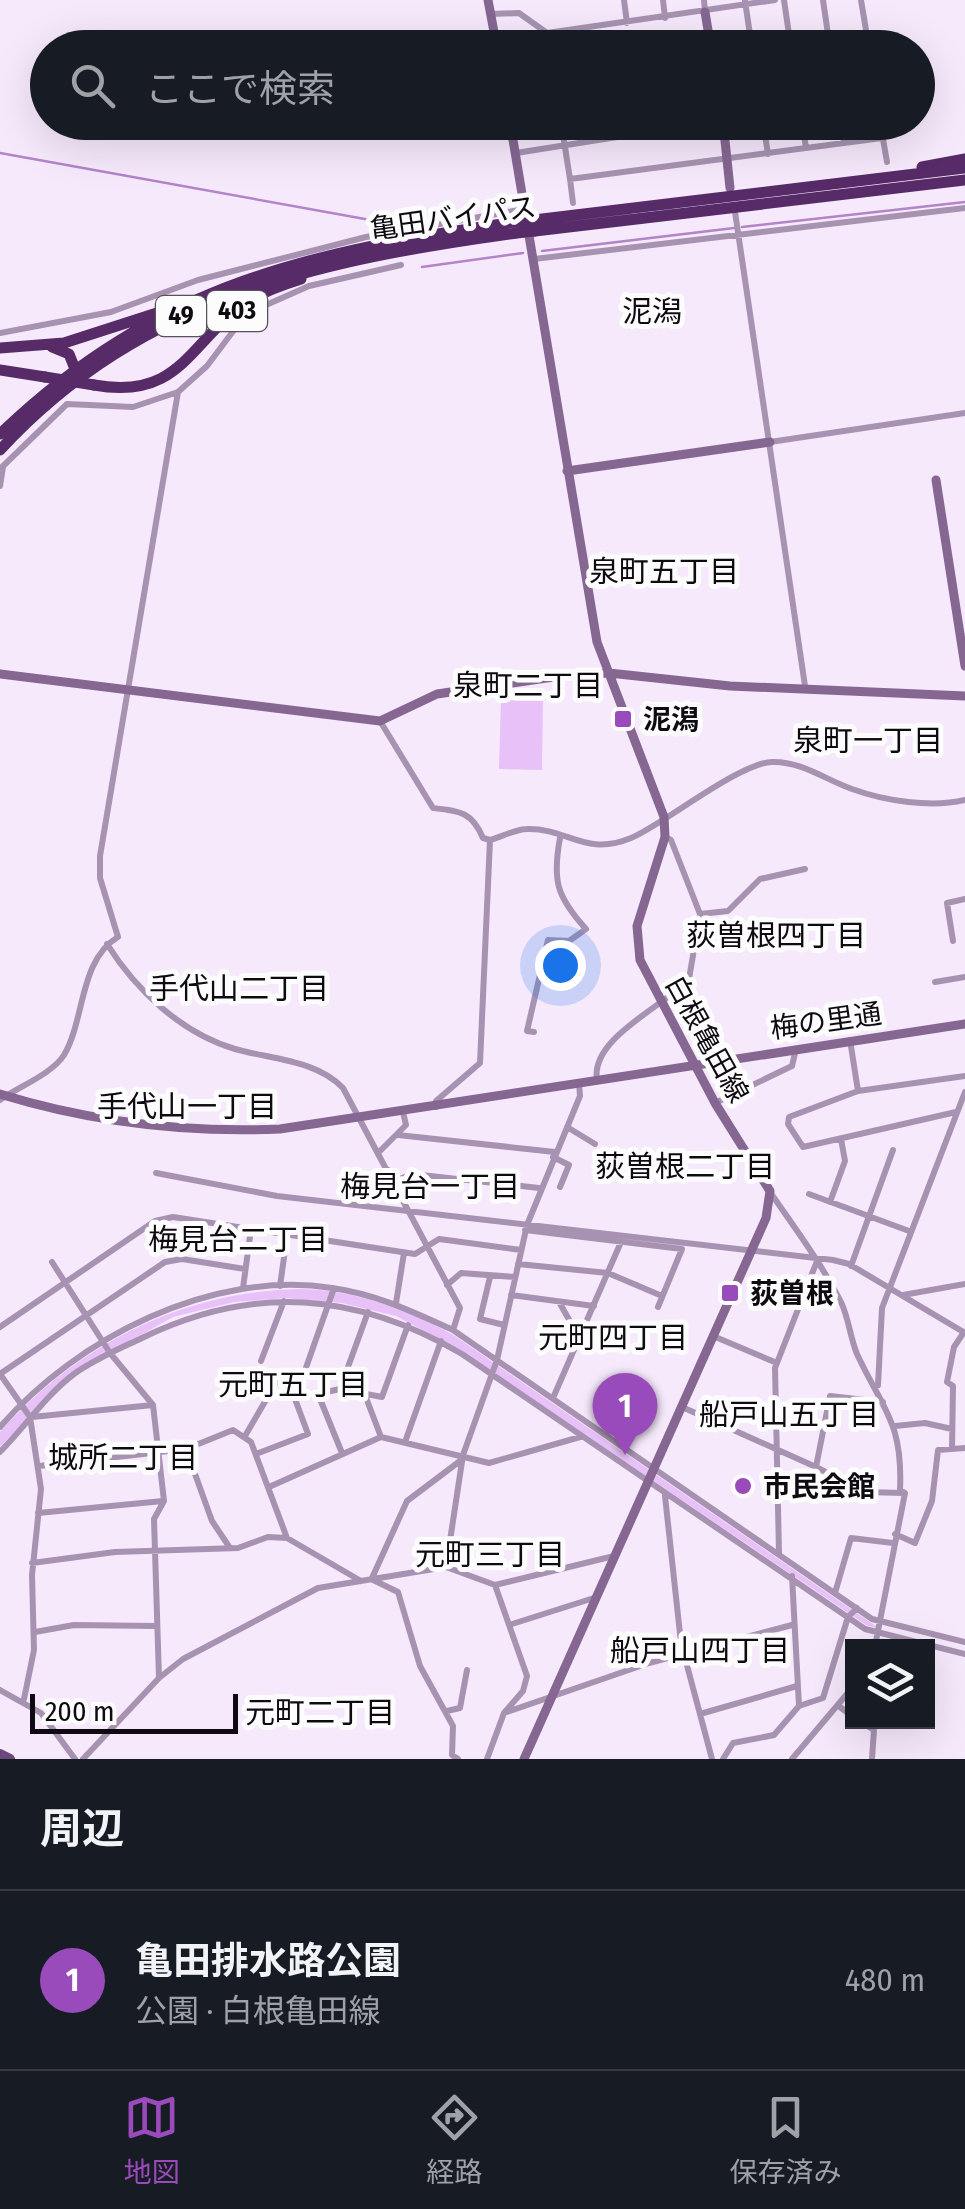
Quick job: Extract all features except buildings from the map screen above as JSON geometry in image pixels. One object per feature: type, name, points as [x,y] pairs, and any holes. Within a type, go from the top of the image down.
[{"type":"highway","points":[[850,182],[965,159]]},
{"type":"highway","name":"亀田バイパス","points":[[0,434],[166,312],[286,264],[425,235],[965,168]]},
{"type":"highway","name":"亀田バイパス","points":[[0,450],[77,374],[201,306],[282,276],[528,223],[965,183]]},
{"type":"highway","name":"403","points":[[0,370],[128,389],[170,376],[252,299],[295,280],[396,250]]},
{"type":"highway","points":[[0,348],[82,339],[166,312]]},
{"type":"highway","points":[[42,346],[69,354],[77,374]]},
{"type":"street","points":[[488,0],[494,30]]},
{"type":"street","points":[[624,0],[627,23]]},
{"type":"street","points":[[663,0],[666,18]]},
{"type":"street","points":[[704,0],[708,30]]},
{"type":"street","points":[[576,30],[776,0]]},
{"type":"street","points":[[784,0],[788,30]]},
{"type":"street","points":[[823,0],[827,30]]},
{"type":"street","points":[[861,0],[865,30]]},
{"type":"street","points":[[745,2],[749,30]]},
{"type":"street","points":[[491,14],[519,12],[542,30]]},
{"type":"street","name":"白根亀田線","points":[[513,140],[597,642],[664,817],[665,837],[636,941],[640,960],[694,1065],[770,1191]]},
{"type":"street","points":[[563,140],[573,203]]},
{"type":"street","points":[[516,153],[595,140]]},
{"type":"street","points":[[725,140],[730,188]]},
{"type":"street","points":[[766,140],[768,154]]},
{"type":"street","points":[[805,140],[806,148]]},
{"type":"street","points":[[570,179],[867,140]]},
{"type":"street","points":[[882,140],[887,162]]},
{"type":"street","points":[[534,259],[738,230],[965,208]]},
{"type":"street","points":[[735,212],[806,686]]},
{"type":"street","points":[[0,332],[111,312],[214,276],[365,240],[528,223]]},
{"type":"street","points":[[0,486],[2,467],[66,404],[133,407],[178,392],[206,366],[244,318],[295,291],[402,264]]},
{"type":"street","points":[[2,1097],[63,1058],[85,988],[107,944],[118,937],[100,878],[100,856],[178,392]]},
{"type":"street","points":[[567,471],[965,413]]},
{"type":"street","points":[[936,480],[965,666]]},
{"type":"street","points":[[0,674],[380,721],[436,694],[609,673],[730,686],[806,686],[965,696]]},
{"type":"street","points":[[380,721],[433,808],[463,812],[475,820],[483,838],[490,840],[528,829],[590,847],[610,844],[633,837],[686,800],[771,762],[815,771],[853,790],[936,805],[965,800]]},
{"type":"street","points":[[596,1080],[595,1069],[617,1036],[689,980],[700,914],[670,840],[665,837]]},
{"type":"street","points":[[534,1032],[527,1030],[548,940],[569,941],[586,930],[562,903],[555,866],[560,838]]},
{"type":"street","points":[[436,1108],[436,1101],[480,1062],[490,840]]},
{"type":"street","points":[[700,914],[728,911],[760,879],[805,868]]},
{"type":"street","points":[[953,941],[947,902],[965,899]]},
{"type":"street","points":[[107,944],[126,974],[177,1019],[230,1048],[326,1074],[343,1088],[460,1308],[453,1330]]},
{"type":"street","points":[[935,982],[965,976]]},
{"type":"street","name":"梅の里通","points":[[2,1097],[98,1118],[172,1128],[280,1129],[965,1024]]},
{"type":"street","points":[[850,1040],[858,1091]]},
{"type":"street","points":[[716,1103],[792,1066],[796,1048]]},
{"type":"street","points":[[956,1112],[804,1147],[788,1124],[789,1117],[858,1091],[965,1076]]},
{"type":"street","points":[[372,1579],[407,1501],[458,1465],[497,1360],[526,1227],[580,1096],[578,1083]]},
{"type":"street","points":[[904,1493],[900,1490],[902,1450],[878,1386],[882,1308],[964,1094]]},
{"type":"street","points":[[378,1153],[406,1125],[403,1112]]},
{"type":"street","points":[[567,1127],[595,1144]]},
{"type":"street","points":[[398,1135],[554,1155],[569,1165],[560,1188]]},
{"type":"street","points":[[830,1202],[845,1161],[841,1139]]},
{"type":"street","points":[[851,1266],[893,1150]]},
{"type":"street","points":[[362,1204],[364,1192],[388,1170]]},
{"type":"street","points":[[156,1173],[277,1196],[409,1210],[682,1249],[658,1307]]},
{"type":"street","points":[[395,1181],[412,1174],[539,1188]]},
{"type":"street","points":[[524,1759],[766,1218],[770,1191]]},
{"type":"street","points":[[770,1191],[818,1260],[843,1307],[858,1354],[878,1386]]},
{"type":"street","points":[[809,1194],[909,1231]]},
{"type":"street","points":[[0,1327],[155,1221],[173,1217],[404,1253],[415,1254],[438,1239],[521,1250]]},
{"type":"street","points":[[526,1227],[851,1266],[964,1333],[954,1347],[947,1382],[954,1386],[952,1450]]},
{"type":"street","points":[[243,1288],[251,1228]]},
{"type":"street","points":[[280,1286],[287,1236]]},
{"type":"street","points":[[552,1398],[621,1242]]},
{"type":"street","points":[[396,1303],[404,1253]]},
{"type":"street","points":[[24,1699],[34,1632],[32,1562],[39,1466],[30,1417],[0,1374],[165,1262],[182,1258],[244,1268]]},
{"type":"street","points":[[778,1553],[774,1447],[777,1364],[818,1260]]},
{"type":"street","points":[[52,1262],[110,1353],[154,1405],[164,1501],[154,1519],[158,1550],[159,1678]]},
{"type":"street","points":[[518,1264],[608,1272],[662,1296]]},
{"type":"street","points":[[447,1284],[462,1274],[515,1277]]},
{"type":"street","points":[[490,1277],[480,1319],[504,1325]]},
{"type":"street","points":[[902,1295],[965,1284]]},
{"type":"street","points":[[0,1426],[63,1366],[159,1313],[243,1288],[334,1288],[396,1303],[453,1330],[881,1622],[965,1642]]},
{"type":"street","points":[[256,1454],[308,1434],[296,1399],[334,1288]]},
{"type":"street","points":[[511,1296],[594,1306]]},
{"type":"street","points":[[261,1361],[284,1302]]},
{"type":"street","points":[[559,1302],[579,1338]]},
{"type":"street","points":[[0,1452],[76,1373],[184,1318],[234,1306],[330,1303],[408,1325],[441,1341],[648,1483],[792,1575],[848,1617],[880,1634],[965,1654]]},
{"type":"street","points":[[340,1389],[368,1312]]},
{"type":"street","points":[[296,1399],[340,1389],[382,1397],[408,1325]]},
{"type":"street","points":[[713,1336],[777,1364]]},
{"type":"street","points":[[405,1442],[441,1341]]},
{"type":"street","points":[[245,1436],[278,1380],[298,1388]]},
{"type":"street","points":[[318,1394],[342,1454]]},
{"type":"street","points":[[365,1395],[381,1437]]},
{"type":"street","points":[[816,1467],[830,1396],[882,1402]]},
{"type":"street","points":[[30,1417],[154,1405]]},
{"type":"street","points":[[682,1407],[864,1492],[904,1493]]},
{"type":"street","points":[[894,1426],[925,1423],[952,1429]]},
{"type":"street","points":[[39,1466],[186,1450],[232,1430],[245,1436],[256,1454],[287,1538]]},
{"type":"street","points":[[268,1486],[381,1437],[489,1463],[580,1437]]},
{"type":"street","points":[[835,1593],[852,1538],[915,1543],[932,1501],[938,1450],[965,1448]]},
{"type":"street","points":[[186,1450],[212,1521],[230,1548]]},
{"type":"street","points":[[446,1567],[462,1455]]},
{"type":"street","points":[[878,1639],[904,1493]]},
{"type":"street","points":[[665,1494],[684,1657],[712,1759]]},
{"type":"street","points":[[38,1513],[164,1501]]},
{"type":"street","points":[[32,1562],[158,1550],[230,1548],[268,1537],[287,1538],[361,1581]]},
{"type":"street","points":[[83,1759],[159,1678],[183,1659],[318,1588],[446,1567],[495,1585],[614,1556]]},
{"type":"street","points":[[792,1575],[799,1706]]},
{"type":"street","points":[[372,1579],[398,1592],[420,1666],[453,1726],[452,1754],[458,1759]]},
{"type":"street","points":[[487,1759],[504,1713],[524,1691],[527,1676],[495,1585]]},
{"type":"street","points":[[509,1624],[596,1597]]},
{"type":"street","points":[[723,1759],[733,1744],[774,1735],[799,1706],[823,1698],[848,1617],[857,1608]]},
{"type":"street","points":[[34,1632],[74,1625],[156,1626]]},
{"type":"street","points":[[504,1713],[792,1625]]},
{"type":"street","points":[[447,1712],[460,1708],[467,1670]]},
{"type":"street","points":[[700,1714],[797,1686]]},
{"type":"street","points":[[0,1690],[24,1699],[41,1712],[75,1759]]},
{"type":"street","points":[[792,1759],[845,1699]]},
{"type":"street","points":[[840,1707],[845,1711]]},
{"type":"street","points":[[872,1729],[872,1759]]},
{"type":"shaded area","points":[[501,700],[543,701],[542,770],[499,769]]},
{"type":"shaded area","points":[[303,1289],[343,1293],[382,1303],[455,1336],[880,1629],[866,1625],[462,1351],[396,1316],[342,1303],[285,1298],[234,1302],[173,1317],[68,1376],[0,1447],[0,1432],[31,1401],[99,1348],[136,1328],[216,1299]]},
{"type":"waterway","points":[[0,153],[376,221]]},
{"type":"waterway","points":[[742,227],[965,202]]},
{"type":"waterway","points":[[542,251],[734,228]]},
{"type":"waterway","points":[[422,267],[523,253]]},
{"type":"place","name":"泥潟","points":[[623,719]]},
{"type":"place","name":"荻曽根","points":[[730,1293]]},
{"type":"place","name":"亀田排水路公園","points":[[625,1455]]},
{"type":"place","name":"市民会館","points":[[743,1486]]},
{"type":"district","name":"泥潟","points":[[652,312]]},
{"type":"district","name":"泉町五丁目","points":[[664,572]]},
{"type":"district","name":"泉町二丁目","points":[[528,686]]},
{"type":"district","name":"泉町一丁目","points":[[868,741]]},
{"type":"district","name":"荻曽根四丁目","points":[[776,936]]},
{"type":"district","name":"手代山二丁目","points":[[239,989]]},
{"type":"district","name":"手代山一丁目","points":[[187,1107]]},
{"type":"district","name":"荻曽根二丁目","points":[[685,1167]]},
{"type":"district","name":"梅見台一丁目","points":[[430,1187]]},
{"type":"district","name":"梅見台二丁目","points":[[238,1240]]},
{"type":"district","name":"元町四丁目","points":[[613,1338]]},
{"type":"district","name":"元町五丁目","points":[[293,1385]]},
{"type":"district","name":"船戸山五丁目","points":[[789,1415]]},
{"type":"district","name":"城所二丁目","points":[[123,1458]]},
{"type":"district","name":"元町三丁目","points":[[490,1555]]},
{"type":"district","name":"船戸山四丁目","points":[[700,1651]]},
{"type":"district","name":"元町二丁目","points":[[320,1713]]}]
